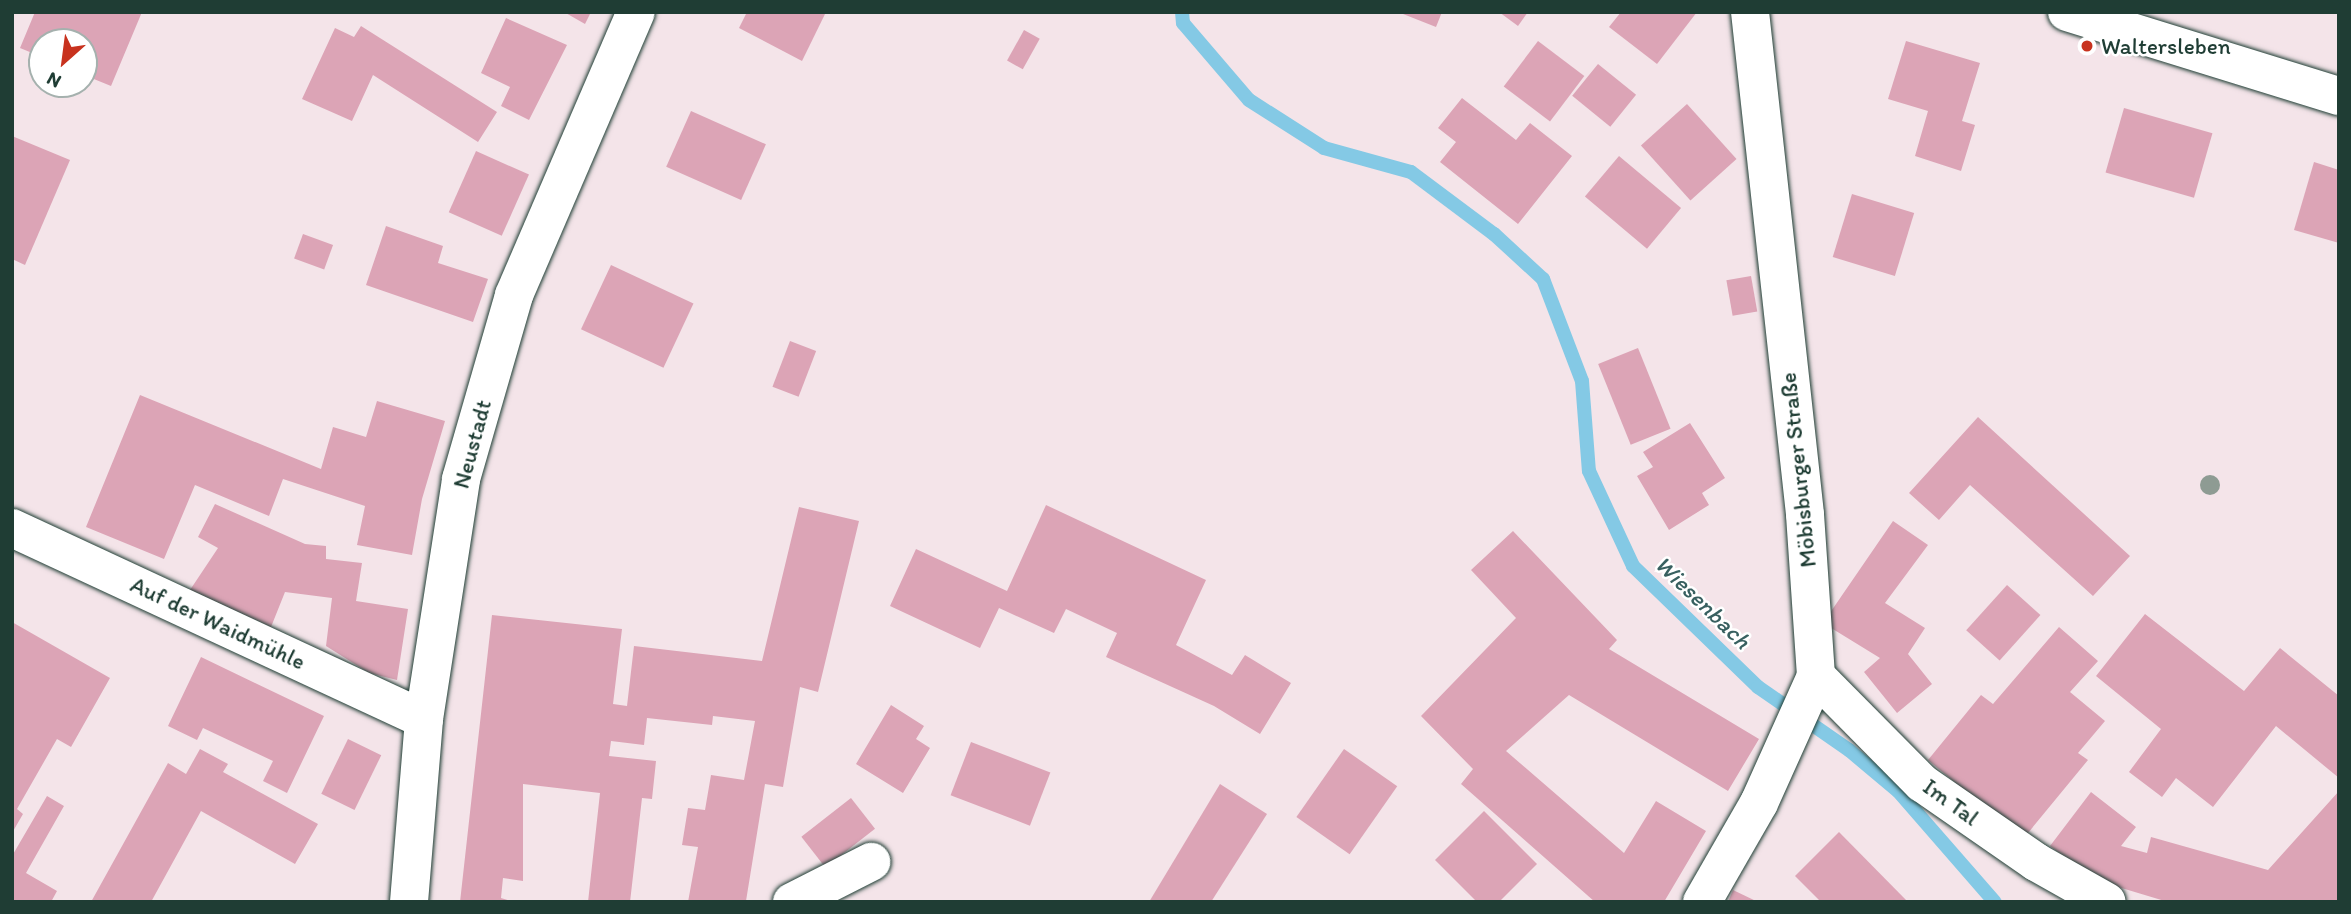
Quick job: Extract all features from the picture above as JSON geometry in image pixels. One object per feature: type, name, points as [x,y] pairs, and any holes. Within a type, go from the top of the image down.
[{"type":"street","name":"Neustadt","points":[[409,902],[424,719],[461,479],[514,295],[636,12]]},
{"type":"street","name":"Möbisburger Straße","points":[[1702,902],[1778,762],[1811,687],[1805,514],[1750,12]]},
{"type":"street","points":[[2067,12],[2339,96]]},
{"type":"street","name":"Auf der Waidmühle","points":[[12,528],[424,719]]},
{"type":"street","name":"Im Tal","points":[[1811,687],[1922,783],[2036,862],[2107,902]]},
{"type":"street","points":[[792,902],[871,862]]},
{"type":"building","points":[[35,12],[142,12],[111,86],[98,81],[98,28],[28,28]]},
{"type":"building","points":[[564,12],[591,12],[585,24]]},
{"type":"building","points":[[747,12],[826,12],[802,61],[739,28]]},
{"type":"building","points":[[1398,12],[1442,12],[1436,27]]},
{"type":"building","points":[[1499,12],[1528,12],[1518,26]]},
{"type":"building","points":[[1621,12],[1697,12],[1657,64],[1609,27]]},
{"type":"building","points":[[506,18],[567,45],[529,120],[501,106],[510,87],[481,73]]},
{"type":"building","points":[[361,26],[497,112],[478,142],[373,75],[352,121],[302,99],[335,28],[354,37]]},
{"type":"building","points":[[28,29],[28,51],[20,48]]},
{"type":"building","points":[[1024,30],[1040,39],[1023,69],[1007,61]]},
{"type":"building","points":[[1538,41],[1584,76],[1550,121],[1504,87]]},
{"type":"building","points":[[1906,41],[1980,63],[1962,121],[1975,125],[1961,171],[1915,156],[1928,111],[1888,99]]},
{"type":"building","points":[[1598,64],[1636,95],[1610,127],[1572,96]]},
{"type":"building","points":[[1462,98],[1516,140],[1530,123],[1572,156],[1518,224],[1440,162],[1456,142],[1438,128]]},
{"type":"building","points":[[1687,104],[1737,159],[1690,200],[1641,145]]},
{"type":"building","points":[[2124,108],[2212,133],[2194,198],[2106,172]]},
{"type":"building","points":[[691,111],[766,144],[741,200],[666,167]]},
{"type":"building","points":[[12,136],[70,160],[25,265],[12,259]]},
{"type":"building","points":[[476,151],[529,175],[502,236],[449,212]]},
{"type":"building","points":[[1619,156],[1681,208],[1647,249],[1585,197]]},
{"type":"building","points":[[2314,162],[2339,170],[2339,243],[2294,230]]},
{"type":"building","points":[[1852,194],[1914,213],[1895,276],[1833,257]]},
{"type":"building","points":[[386,226],[443,246],[438,263],[488,279],[473,322],[366,285]]},
{"type":"building","points":[[303,234],[333,245],[324,269],[294,258]]},
{"type":"building","points":[[611,265],[693,303],[663,368],[581,329]]},
{"type":"building","points":[[1751,276],[1757,311],[1733,316],[1726,280]]},
{"type":"building","points":[[790,341],[816,351],[799,397],[772,387]]},
{"type":"building","points":[[1638,348],[1671,429],[1631,445],[1598,364]]},
{"type":"building","points":[[140,395],[321,469],[333,427],[366,437],[377,401],[445,421],[422,499],[412,555],[357,545],[365,506],[283,479],[269,516],[195,485],[164,559],[86,527]]},
{"type":"building","points":[[1978,417],[2130,556],[2093,596],[1970,485],[1939,520],[1909,493]]},
{"type":"building","points":[[1690,423],[1725,478],[1702,493],[1709,505],[1669,530],[1637,476],[1653,467],[1643,452]]},
{"type":"building","points":[[215,504],[305,544],[326,546],[326,559],[362,563],[356,601],[408,609],[397,680],[369,673],[326,646],[332,598],[285,592],[271,627],[190,590],[218,548],[198,537]]},
{"type":"building","points":[[1046,505],[1206,580],[1176,645],[1232,675],[1245,655],[1291,683],[1260,734],[1214,706],[1106,657],[1117,633],[1066,609],[1054,633],[999,608],[980,648],[890,606],[916,549],[1007,591]]},
{"type":"building","points":[[799,507],[859,521],[818,692],[800,687],[783,787],[765,784],[746,901],[688,902],[698,847],[682,845],[688,808],[705,810],[711,775],[744,780],[755,721],[713,716],[712,725],[647,718],[644,745],[611,741],[609,756],[656,761],[652,799],[642,798],[630,902],[588,902],[600,793],[523,784],[523,881],[503,878],[501,898],[514,902],[460,902],[492,615],[622,629],[613,704],[627,706],[634,646],[762,661]]},
{"type":"building","points":[[1893,521],[1928,545],[1885,603],[1925,628],[1908,654],[1932,684],[1897,713],[1864,672],[1880,658],[1823,623]]},
{"type":"building","points":[[1513,531],[1617,640],[1609,649],[1759,739],[1728,791],[1569,695],[1506,751],[1624,853],[1656,801],[1706,831],[1664,902],[1595,902],[1461,784],[1473,769],[1421,716],[1516,618],[1471,570]]},
{"type":"building","points":[[2007,585],[2040,615],[2000,660],[1966,630]]},
{"type":"building","points":[[2145,614],[2244,691],[2280,648],[2339,696],[2339,778],[2276,726],[2213,807],[2176,778],[2162,797],[2129,772],[2161,729],[2096,676]]},
{"type":"building","points":[[12,622],[110,678],[71,747],[57,739],[17,809],[23,814],[12,833]]},
{"type":"building","points":[[2059,627],[2098,661],[2070,692],[2105,721],[2078,753],[2088,760],[2023,839],[1928,760],[1981,695],[1993,704]]},
{"type":"building","points":[[201,657],[324,716],[287,793],[263,781],[273,761],[203,728],[197,740],[168,726]]},
{"type":"building","points":[[891,705],[924,726],[916,739],[930,748],[903,793],[856,764]]},
{"type":"building","points":[[348,739],[381,755],[355,810],[321,794]]},
{"type":"building","points":[[971,742],[1050,772],[1030,826],[951,795]]},
{"type":"building","points":[[200,749],[228,764],[223,772],[318,824],[295,864],[201,811],[151,902],[91,902],[168,763],[186,774]]},
{"type":"building","points":[[1344,749],[1397,786],[1350,854],[1296,817]]},
{"type":"building","points":[[1220,784],[1267,814],[1211,902],[1149,902]]},
{"type":"building","points":[[2339,791],[2339,902],[2168,902],[2095,880],[2050,846],[2091,792],[2136,827],[2121,846],[2147,853],[2151,837],[2268,870]]},
{"type":"building","points":[[47,796],[64,806],[26,873],[57,891],[51,902],[17,902],[12,899],[12,856]]},
{"type":"building","points":[[851,798],[875,829],[825,868],[801,837]]},
{"type":"building","points":[[1484,811],[1537,864],[1499,902],[1477,902],[1435,860]]},
{"type":"building","points":[[1839,832],[1908,902],[1821,902],[1795,876]]},
{"type":"building","points":[[1733,890],[1758,902],[1728,902]]},
{"type":"waterway","name":"Wiesenbach","points":[[1182,12],[1183,23],[1249,100],[1324,148],[1411,172],[1494,234],[1543,279],[1582,381],[1589,471],[1633,566],[1758,687],[1849,750],[1898,791],[1995,902]]},
{"type":"place","name":"Waltersleben","points":[[2087,46]]}]
